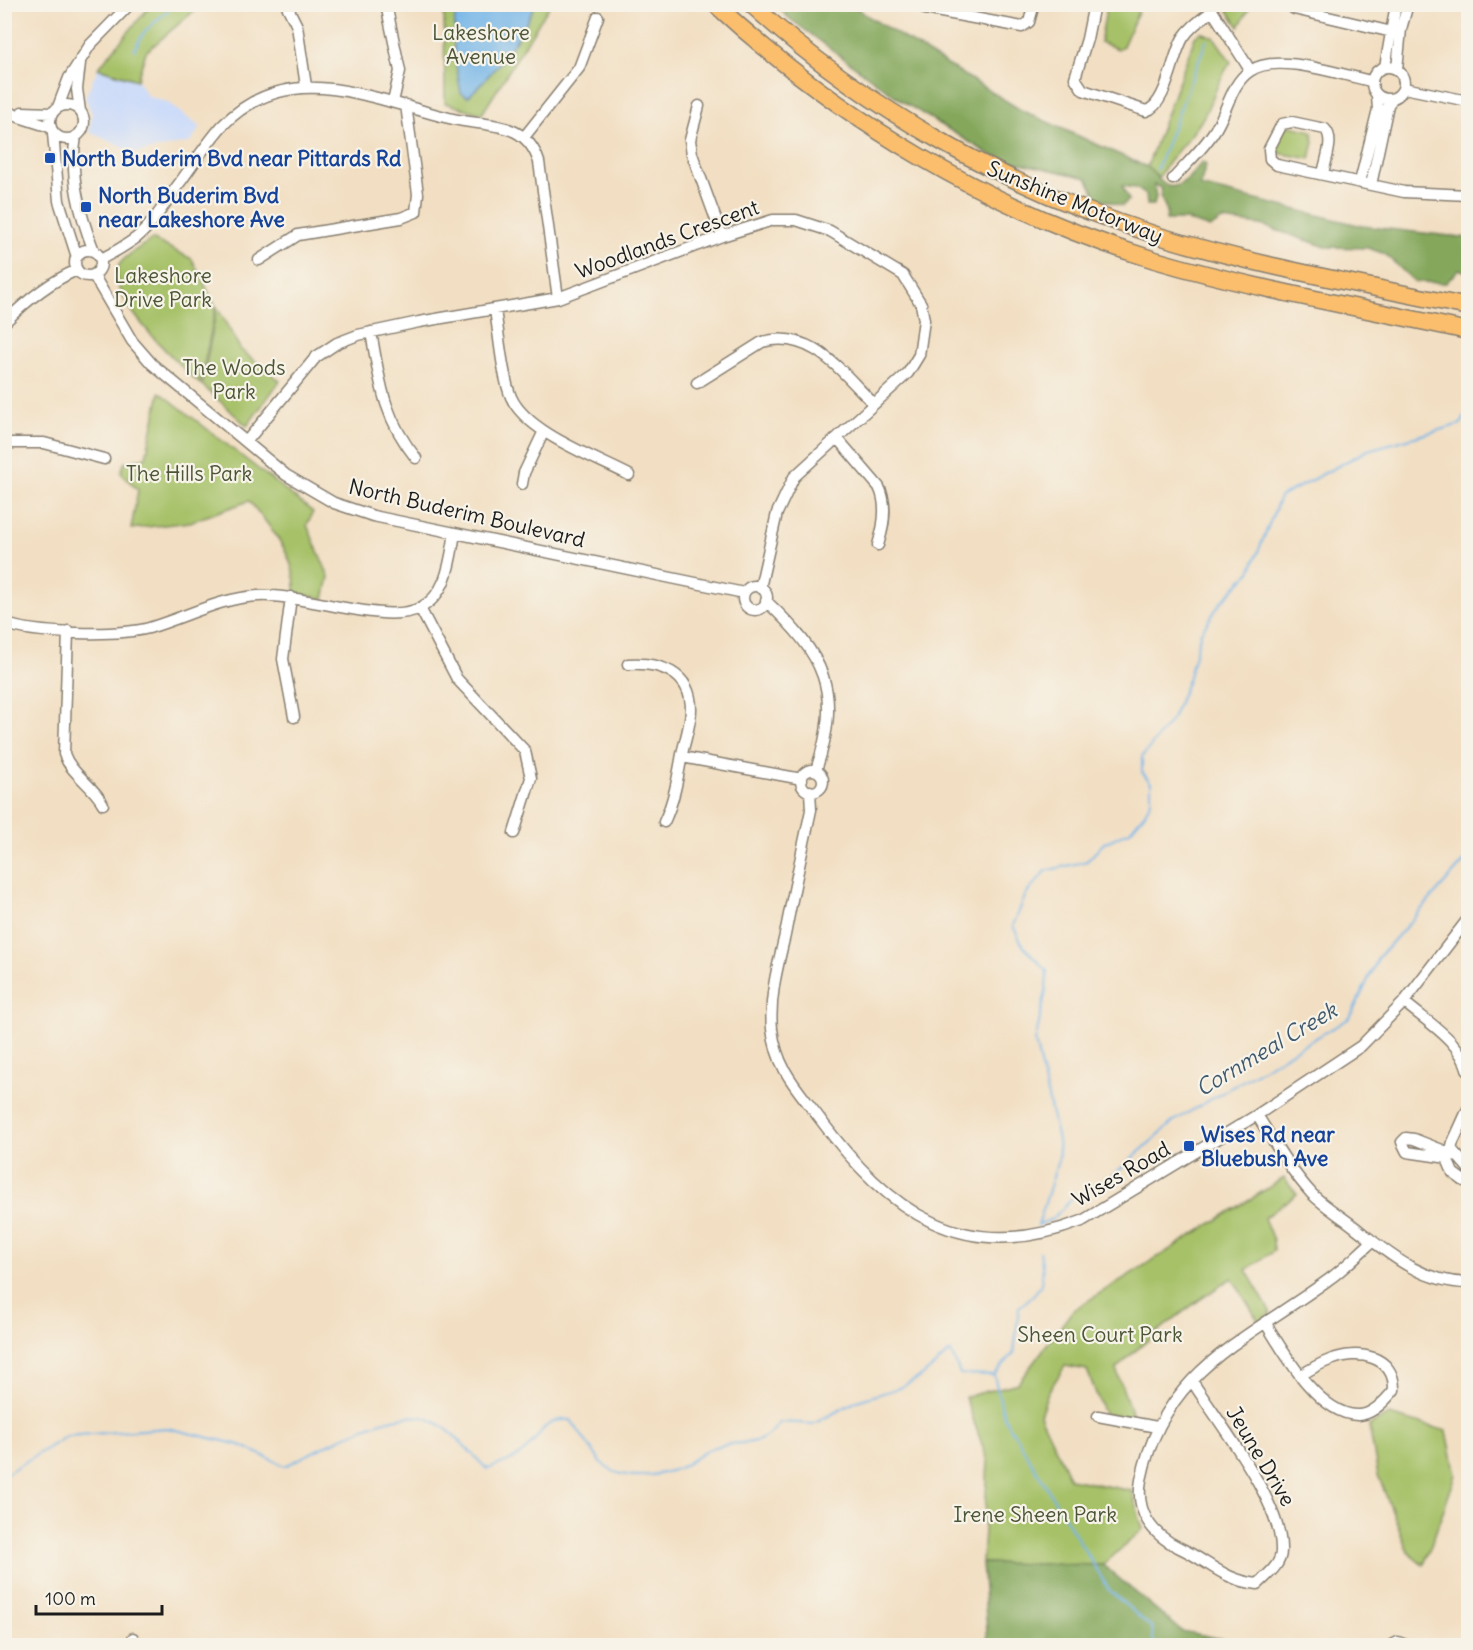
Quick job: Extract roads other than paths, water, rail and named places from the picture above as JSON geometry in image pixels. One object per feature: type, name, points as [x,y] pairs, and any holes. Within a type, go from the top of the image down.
[{"type":"highway","name":"Sunshine Motorway","points":[[715,4],[788,67],[835,102],[927,160],[1037,216],[1153,259],[1236,281],[1468,331]]},
{"type":"highway","name":"Sunshine Motorway","points":[[751,4],[795,42],[882,105],[972,158],[1058,199],[1160,236],[1269,264],[1468,307]]},
{"type":"highway","points":[[763,4],[785,24],[795,42]]},
{"type":"street","points":[[81,60],[77,89],[84,124],[76,136],[74,179],[83,224],[97,255],[100,270],[94,276],[83,276],[77,270],[76,257],[59,201],[52,130],[55,110],[69,78],[90,45],[130,4]]},
{"type":"street","points":[[286,4],[297,26],[306,86]]},
{"type":"street","points":[[386,4],[400,71],[393,102]]},
{"type":"street","points":[[920,4],[925,9],[1022,27],[1029,22],[1034,4]]},
{"type":"street","points":[[1094,4],[1087,39],[1075,78],[1083,90],[1146,111],[1158,103],[1184,36],[1209,8],[1250,70]]},
{"type":"street","points":[[1385,67],[1396,4]]},
{"type":"street","points":[[1366,184],[1388,105],[1404,88],[1404,80],[1397,69],[1401,29],[1408,4]]},
{"type":"street","points":[[1294,9],[1392,32]]},
{"type":"street","points":[[525,136],[579,68],[598,17]]},
{"type":"street","points":[[1173,179],[1214,133],[1239,82],[1250,70],[1267,64],[1298,64],[1371,81]]},
{"type":"street","points":[[1366,184],[1378,109],[1377,96],[1371,81],[1376,71],[1385,67],[1397,69]]},
{"type":"street","points":[[76,257],[82,252],[97,255],[138,237],[222,126],[261,98],[306,86],[393,102],[450,119],[508,128],[525,136],[534,147],[539,162],[558,298]]},
{"type":"street","points":[[1404,88],[1468,101]]},
{"type":"street","points":[[1377,96],[1392,99]]},
{"type":"street","points":[[4,109],[33,113],[55,110],[69,105],[80,111]]},
{"type":"street","points":[[259,260],[298,235],[401,218],[416,212],[418,194],[406,105]]},
{"type":"street","points":[[699,106],[690,140],[692,154],[722,236]]},
{"type":"street","points":[[4,109],[67,139],[76,136]]},
{"type":"street","points":[[1323,174],[1330,140],[1325,129],[1292,122],[1282,124],[1269,149],[1270,159],[1277,165],[1404,192],[1468,195]]},
{"type":"street","name":"Woodlands Crescent","points":[[246,442],[315,357],[337,343],[371,332],[558,298],[722,236],[773,220],[809,223],[830,231],[903,275],[921,304],[924,320],[922,341],[913,365],[794,477],[777,513],[760,588]]},
{"type":"street","points":[[4,323],[34,295],[57,279],[77,270]]},
{"type":"street","name":"North Buderim Boulevard","points":[[94,276],[110,306],[140,351],[286,476],[334,502],[373,516],[744,593]]},
{"type":"street","points":[[495,310],[510,395],[520,412],[544,431],[629,475]]},
{"type":"street","points":[[371,332],[384,403],[403,442],[416,458]]},
{"type":"street","points":[[697,382],[762,342],[774,339],[797,340],[821,351],[874,404]]},
{"type":"street","points":[[522,484],[524,473],[544,431]]},
{"type":"street","points":[[837,438],[879,487],[883,495],[883,530],[878,544]]},
{"type":"street","points":[[4,443],[45,443],[104,459]]},
{"type":"street","points":[[4,623],[30,629],[135,631],[230,600],[256,596],[291,597],[390,615],[420,608],[433,599],[443,584],[455,533]]},
{"type":"street","points":[[750,587],[760,588],[766,595],[766,601],[760,608],[751,609],[744,602],[744,593],[750,587]]},
{"type":"street","points":[[291,597],[283,659],[294,717]]},
{"type":"street","points":[[766,601],[797,629],[821,672],[828,712],[822,753],[816,770]]},
{"type":"street","points":[[420,608],[457,679],[525,751],[531,778],[514,833]]},
{"type":"street","points":[[68,631],[64,754],[70,766],[93,788],[103,804]]},
{"type":"street","points":[[628,664],[657,664],[678,676],[686,687],[691,709],[670,808],[664,822]]},
{"type":"street","points":[[682,757],[802,779]]},
{"type":"street","points":[[816,770],[823,777],[823,783],[817,791],[810,791],[803,786],[802,779],[808,771],[816,770]]},
{"type":"street","name":"Wises Road","points":[[810,791],[811,810],[772,995],[773,1035],[783,1067],[795,1089],[820,1118],[839,1146],[896,1202],[944,1227],[980,1236],[1006,1238],[1048,1232],[1082,1221],[1257,1114],[1361,1046],[1404,1002],[1468,919]]},
{"type":"street","points":[[1404,1002],[1450,1040],[1467,1058],[1468,1071]]},
{"type":"street","points":[[1468,1110],[1451,1153],[1449,1166],[1454,1175],[1462,1180],[1468,1179]]},
{"type":"street","points":[[1257,1114],[1291,1168],[1313,1195],[1402,1264],[1423,1275],[1448,1282],[1468,1283]]},
{"type":"street","points":[[1451,1153],[1412,1154],[1404,1150],[1402,1142],[1406,1138],[1415,1139],[1451,1153],[1467,1166],[1454,1175]]},
{"type":"street","points":[[1412,1154],[1415,1139]]},
{"type":"street","name":"Jeune Drive","points":[[1192,1381],[1266,1496],[1278,1523],[1282,1553],[1274,1569],[1258,1584],[1236,1581],[1188,1552],[1162,1540],[1145,1519],[1139,1494],[1157,1427],[1178,1394],[1210,1361],[1329,1280],[1373,1241]]},
{"type":"street","points":[[1265,1322],[1300,1376],[1310,1388],[1337,1408],[1356,1416],[1365,1414],[1384,1402],[1394,1390],[1395,1376],[1382,1361],[1355,1354],[1330,1359],[1300,1376]]},
{"type":"street","points":[[1098,1416],[1157,1427]]},
{"type":"street","points":[[1390,1646],[1398,1642],[1409,1646]]},
{"type":"water","points":[[455,5],[535,5],[506,54],[468,97],[461,93],[454,54]]},
{"type":"waterway","points":[[134,50],[144,32],[175,4]]},
{"type":"waterway","points":[[1157,169],[1207,39]]},
{"type":"waterway","points":[[1038,1226],[1059,1157],[1058,1140],[1035,1042],[1046,990],[1047,971],[1023,946],[1013,926],[1026,894],[1046,871],[1087,861],[1104,843],[1130,831],[1145,813],[1151,801],[1151,783],[1142,772],[1142,757],[1172,719],[1188,680],[1201,632],[1221,602],[1250,572],[1280,497],[1368,450],[1461,424],[1468,411]]},
{"type":"waterway","name":"Cornmeal Creek","points":[[1040,1224],[1052,1219],[1074,1197],[1110,1178],[1174,1121],[1350,1018],[1378,958],[1468,857]]},
{"type":"waterway","name":"Cornmeal Creek","points":[[4,1475],[67,1436],[167,1428],[240,1445],[285,1466],[357,1431],[378,1423],[416,1416],[431,1420],[446,1429],[487,1469],[507,1462],[526,1451],[541,1432],[552,1423],[571,1420],[607,1468],[633,1476],[662,1473],[683,1466],[715,1447],[758,1441],[780,1422],[813,1424],[857,1401],[899,1388],[922,1376],[951,1352],[960,1374],[994,1375],[1014,1353],[1019,1307],[1038,1290],[1041,1284],[1043,1271],[1040,1252]]},
{"type":"waterway","points":[[994,1375],[1004,1417],[1109,1590],[1152,1628],[1154,1646]]},
{"type":"place","name":"North Buderim Bvd near Pittards Rd","points":[[50,158]]},
{"type":"place","name":"North Buderim Bvd near Lakeshore Ave","points":[[86,207]]},
{"type":"place","name":"Wises Rd near Bluebush Ave","points":[[1189,1146]]},
{"type":"park label","name":"Lakeshore Avenue","points":[[481,44]]},
{"type":"park label","name":"Lakeshore Drive Park","points":[[163,287]]},
{"type":"park label","name":"The Woods Park","points":[[234,379]]},
{"type":"park label","name":"The Hills Park","points":[[189,473]]},
{"type":"park label","name":"Sheen Court Park","points":[[1100,1334]]},
{"type":"park label","name":"Irene Sheen Park","points":[[1035,1514]]}]
